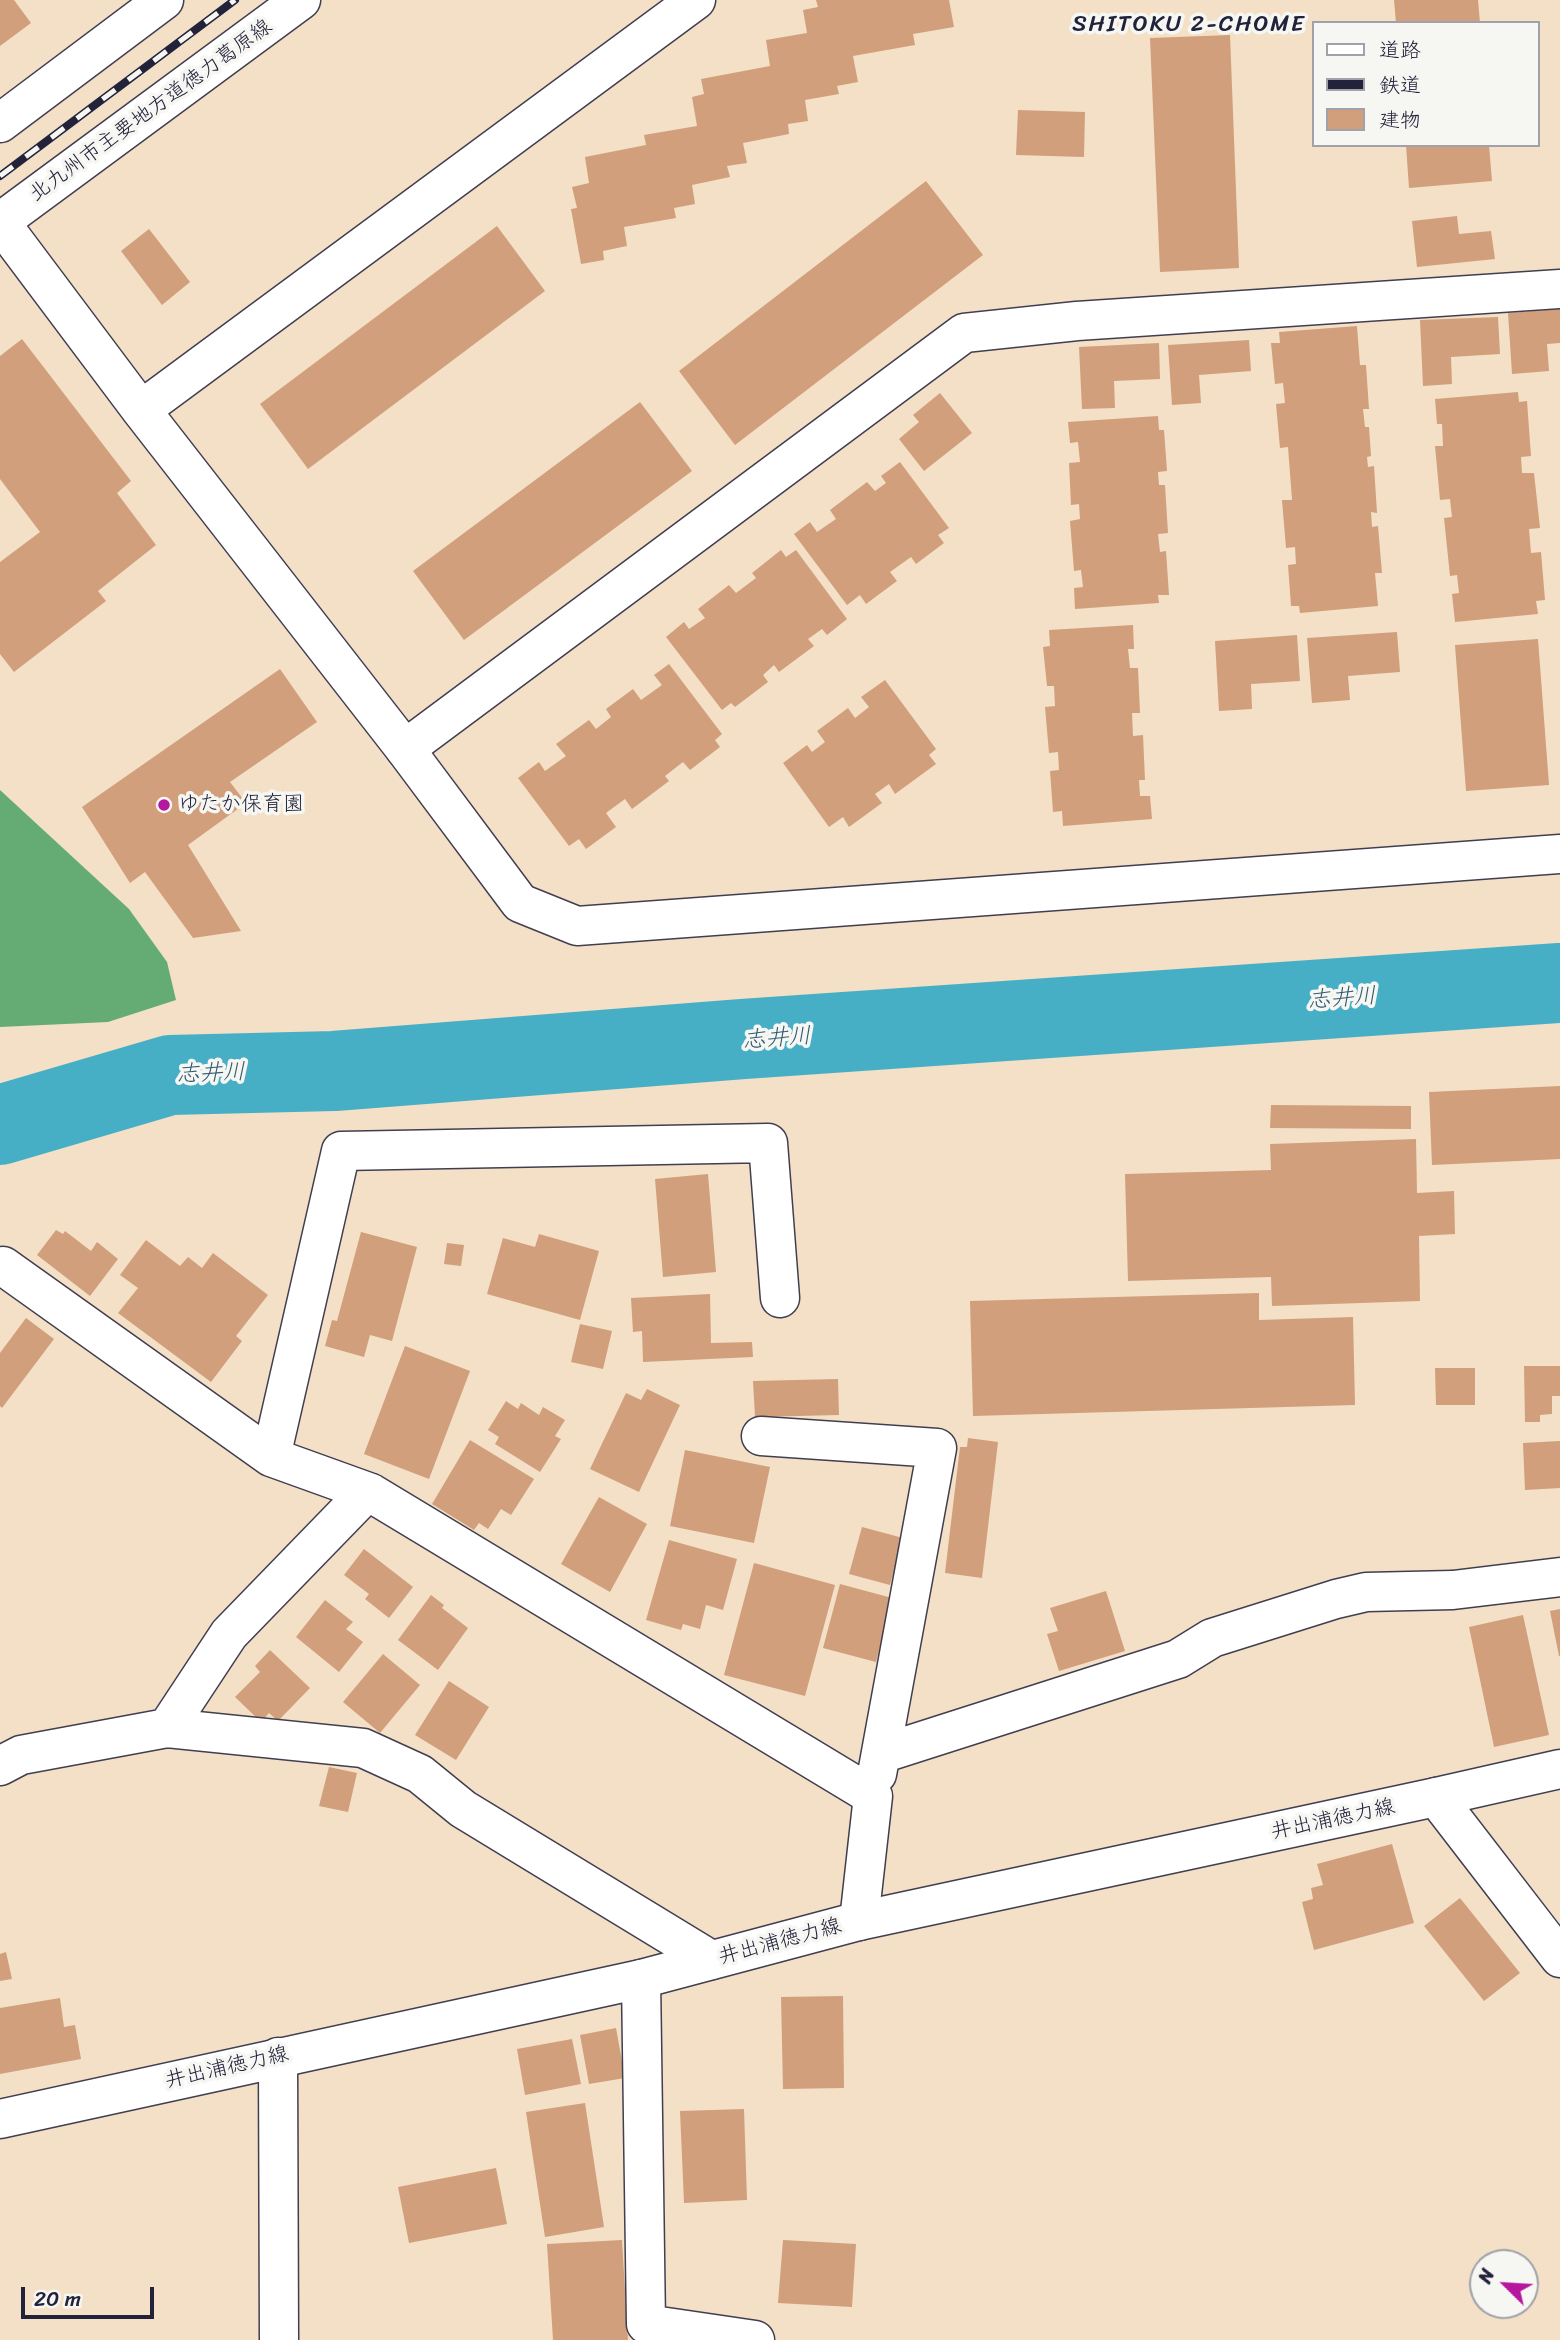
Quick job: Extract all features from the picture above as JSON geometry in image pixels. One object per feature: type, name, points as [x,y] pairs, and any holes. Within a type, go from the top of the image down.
[{"type":"street","points":[[0,123],[164,0]]},
{"type":"street","name":"北九州市主要地方道徳力葛原線","points":[[0,222],[301,0]]},
{"type":"street","points":[[141,410],[696,0]]},
{"type":"street","points":[[0,222],[520,903],[577,926],[1560,854]]},
{"type":"street","points":[[405,749],[964,332],[1077,321],[1560,289]]},
{"type":"street","points":[[271,1457],[341,1151],[768,1143],[780,1298]]},
{"type":"street","points":[[3,1266],[271,1457],[371,1493],[873,1796]]},
{"type":"street","points":[[761,1436],[937,1448],[873,1796],[859,1921]]},
{"type":"street","points":[[167,1728],[229,1634],[361,1498],[371,1493]]},
{"type":"street","points":[[881,1754],[1178,1659],[1212,1638],[1336,1599],[1366,1592],[1453,1590],[1560,1577]]},
{"type":"street","points":[[0,1766],[21,1755],[167,1728],[363,1748],[421,1774],[463,1810],[711,1960]]},
{"type":"street","name":"井出浦徳力線","points":[[0,2119],[641,1979],[859,1921],[1560,1769]]},
{"type":"street","points":[[1436,1797],[1560,1958]]},
{"type":"street","points":[[641,1979],[646,2324],[755,2340]]},
{"type":"street","points":[[278,2057],[279,2340]]},
{"type":"green space","points":[[0,790],[129,909],[167,962],[176,1000],[108,1022],[0,1027]]},
{"type":"building","points":[[0,0],[14,0],[31,23],[0,46]]},
{"type":"building","points":[[816,0],[949,0],[954,27],[913,34],[915,45],[853,56],[858,82],[837,86],[839,94],[805,100],[808,121],[788,124],[789,134],[743,143],[747,163],[727,166],[730,177],[692,185],[695,204],[674,208],[676,218],[624,227],[627,246],[603,251],[604,260],[581,264],[571,209],[577,208],[572,187],[589,183],[585,157],[646,145],[644,135],[697,126],[692,97],[704,94],[701,79],[770,66],[766,40],[807,33],[803,10],[818,7]]},
{"type":"building","points":[[1394,0],[1478,0],[1480,21],[1396,21]]},
{"type":"building","points":[[1230,35],[1239,268],[1160,272],[1150,38]]},
{"type":"building","points":[[1018,110],[1085,112],[1084,157],[1016,155]]},
{"type":"building","points":[[1406,147],[1489,147],[1492,181],[1409,188]]},
{"type":"building","points":[[926,181],[983,255],[735,445],[679,371]]},
{"type":"building","points":[[1457,216],[1459,234],[1491,231],[1495,259],[1417,267],[1412,221]]},
{"type":"building","points":[[497,226],[545,291],[308,469],[260,404]]},
{"type":"building","points":[[149,229],[190,282],[162,305],[121,251]]},
{"type":"building","points":[[1560,309],[1560,343],[1547,344],[1549,371],[1512,374],[1508,313]]},
{"type":"building","points":[[1498,317],[1500,354],[1451,357],[1452,384],[1423,386],[1420,320]]},
{"type":"building","points":[[1357,326],[1360,365],[1366,365],[1369,409],[1363,409],[1365,427],[1369,427],[1371,456],[1367,457],[1368,467],[1374,466],[1377,513],[1371,512],[1372,527],[1378,526],[1382,573],[1375,573],[1378,606],[1300,613],[1299,606],[1291,606],[1288,565],[1296,564],[1295,547],[1286,548],[1282,500],[1292,500],[1288,447],[1280,448],[1276,404],[1285,403],[1283,383],[1275,384],[1271,343],[1280,343],[1279,332]]},
{"type":"building","points":[[22,339],[131,481],[117,493],[156,545],[98,591],[106,601],[14,672],[0,654],[0,562],[40,532],[0,479],[0,356]]},
{"type":"building","points":[[1249,340],[1251,371],[1199,375],[1201,403],[1172,405],[1168,345]]},
{"type":"building","points":[[1159,343],[1160,379],[1114,381],[1115,408],[1082,409],[1079,347]]},
{"type":"building","points":[[1518,392],[1519,402],[1527,401],[1531,456],[1521,457],[1522,473],[1534,473],[1540,528],[1529,529],[1531,553],[1541,552],[1545,600],[1536,601],[1538,614],[1455,622],[1452,594],[1459,593],[1457,575],[1450,576],[1444,518],[1452,517],[1450,499],[1440,500],[1435,446],[1443,446],[1442,424],[1437,424],[1435,399]]},
{"type":"building","points":[[940,393],[972,433],[924,471],[899,439],[919,422],[913,415]]},
{"type":"building","points":[[640,402],[692,471],[464,640],[413,571]]},
{"type":"building","points":[[1158,416],[1159,430],[1164,430],[1167,471],[1158,472],[1159,485],[1165,485],[1168,533],[1158,534],[1160,552],[1166,551],[1169,595],[1158,595],[1159,603],[1075,609],[1074,588],[1083,587],[1081,570],[1074,571],[1070,521],[1080,519],[1079,504],[1071,505],[1069,463],[1080,462],[1078,442],[1070,443],[1068,422]]},
{"type":"building","points":[[900,462],[949,528],[938,535],[944,543],[916,564],[911,557],[890,572],[897,581],[866,604],[860,595],[847,605],[794,534],[810,522],[817,532],[836,519],[830,510],[867,482],[875,491],[886,483],[881,476]]},
{"type":"building","points":[[781,550],[786,557],[796,550],[847,619],[827,635],[822,629],[808,639],[814,646],[779,672],[774,665],[763,675],[768,682],[735,707],[731,703],[722,710],[666,637],[684,622],[689,629],[705,618],[698,609],[729,585],[736,593],[756,578],[752,573]]},
{"type":"building","points":[[1133,625],[1134,649],[1128,649],[1130,668],[1138,668],[1140,713],[1132,713],[1133,736],[1143,735],[1145,780],[1139,780],[1140,796],[1150,796],[1152,819],[1063,826],[1062,811],[1053,812],[1050,771],[1059,770],[1058,752],[1049,753],[1045,707],[1055,706],[1054,686],[1047,686],[1043,647],[1050,646],[1049,630]]},
{"type":"building","points":[[1397,632],[1400,672],[1348,676],[1350,700],[1312,703],[1307,638]]},
{"type":"building","points":[[1297,635],[1300,681],[1251,684],[1252,709],[1219,711],[1215,641]]},
{"type":"building","points":[[1538,639],[1549,785],[1466,791],[1455,645]]},
{"type":"building","points":[[669,664],[722,734],[715,740],[720,747],[690,770],[683,762],[665,776],[669,781],[632,809],[625,799],[606,813],[616,827],[586,849],[579,839],[569,846],[518,778],[539,762],[545,771],[566,756],[556,744],[589,720],[596,729],[611,717],[606,709],[633,689],[641,700],[662,685],[654,675]]},
{"type":"building","name":"ゆたか保育園","points":[[280,669],[317,722],[230,782],[246,803],[188,845],[241,931],[193,938],[145,872],[130,883],[82,807]]},
{"type":"building","points":[[885,680],[936,749],[929,755],[936,764],[895,794],[889,784],[875,794],[882,803],[849,827],[843,817],[829,827],[783,763],[807,745],[812,752],[825,742],[817,731],[848,708],[855,718],[869,707],[861,697]]},
{"type":"building","points":[[1560,1086],[1560,1159],[1432,1165],[1429,1092]]},
{"type":"building","points":[[1271,1105],[1411,1106],[1411,1129],[1270,1128]]},
{"type":"building","points":[[1416,1139],[1417,1193],[1454,1191],[1455,1234],[1419,1236],[1420,1301],[1272,1306],[1271,1277],[1128,1281],[1125,1174],[1271,1170],[1270,1144]]},
{"type":"building","points":[[708,1174],[716,1272],[663,1277],[655,1179]]},
{"type":"building","points":[[56,1230],[63,1234],[65,1231],[91,1251],[97,1242],[118,1259],[90,1296],[37,1255]]},
{"type":"building","points":[[361,1232],[417,1247],[392,1341],[370,1335],[364,1357],[325,1346],[332,1320],[337,1321]]},
{"type":"building","points":[[539,1234],[599,1251],[580,1320],[487,1294],[503,1238],[535,1247]]},
{"type":"building","points":[[146,1240],[180,1266],[188,1257],[202,1268],[213,1253],[268,1295],[236,1336],[242,1341],[211,1382],[118,1313],[138,1288],[120,1275]]},
{"type":"building","points":[[447,1243],[464,1245],[461,1266],[444,1264]]},
{"type":"building","points":[[1259,1293],[1259,1320],[1353,1317],[1355,1405],[973,1416],[970,1301]]},
{"type":"building","points":[[710,1294],[711,1343],[752,1342],[753,1357],[643,1362],[642,1331],[633,1332],[631,1298]]},
{"type":"building","points":[[26,1318],[54,1339],[2,1408],[0,1353]]},
{"type":"building","points":[[580,1324],[612,1331],[603,1369],[571,1362]]},
{"type":"building","points":[[405,1346],[470,1371],[429,1479],[364,1454]]},
{"type":"building","points":[[1524,1366],[1560,1366],[1560,1396],[1552,1396],[1552,1414],[1540,1415],[1540,1422],[1525,1422]]},
{"type":"building","points":[[1435,1368],[1475,1368],[1475,1405],[1436,1405]]},
{"type":"building","points":[[838,1379],[839,1415],[755,1417],[753,1381]]},
{"type":"building","points":[[647,1389],[680,1405],[639,1492],[590,1469],[626,1393],[641,1400]]},
{"type":"building","points":[[506,1401],[518,1409],[521,1403],[539,1415],[543,1407],[565,1420],[555,1436],[561,1439],[540,1472],[495,1444],[499,1437],[488,1430]]},
{"type":"building","points":[[968,1438],[998,1442],[982,1578],[945,1573],[960,1447],[967,1447]]},
{"type":"building","points":[[470,1440],[534,1479],[511,1515],[501,1509],[488,1529],[479,1523],[474,1530],[432,1504]]},
{"type":"building","points":[[1560,1441],[1560,1488],[1525,1490],[1523,1443]]},
{"type":"building","points":[[685,1450],[770,1467],[754,1543],[670,1526]]},
{"type":"building","points":[[599,1497],[647,1524],[610,1592],[561,1564]]},
{"type":"building","points":[[862,1527],[903,1538],[890,1585],[849,1574]]},
{"type":"building","points":[[669,1540],[737,1559],[723,1610],[706,1605],[700,1629],[683,1624],[681,1630],[646,1620]]},
{"type":"building","points":[[364,1549],[413,1587],[389,1618],[365,1599],[369,1594],[344,1575]]},
{"type":"building","points":[[754,1563],[835,1585],[805,1696],[724,1675]]},
{"type":"building","points":[[840,1584],[892,1598],[876,1662],[823,1648]]},
{"type":"building","points":[[1106,1591],[1125,1651],[1059,1671],[1047,1634],[1058,1631],[1050,1608]]},
{"type":"building","points":[[431,1595],[444,1605],[442,1608],[468,1628],[438,1670],[398,1640]]},
{"type":"building","points":[[325,1600],[353,1622],[346,1629],[363,1642],[339,1672],[296,1637]]},
{"type":"building","points":[[1560,1609],[1560,1656],[1559,1656],[1550,1611]]},
{"type":"building","points":[[1523,1615],[1549,1735],[1494,1747],[1469,1627]]},
{"type":"building","points":[[270,1650],[310,1688],[278,1721],[269,1713],[261,1722],[235,1697],[260,1672],[255,1666]]},
{"type":"building","points":[[383,1654],[420,1685],[380,1733],[343,1702]]},
{"type":"building","points":[[449,1681],[489,1707],[456,1760],[415,1735]]},
{"type":"building","points":[[329,1767],[357,1773],[348,1812],[319,1806]]},
{"type":"building","points":[[1392,1844],[1414,1923],[1314,1950],[1302,1902],[1313,1899],[1311,1888],[1323,1885],[1317,1864]]},
{"type":"building","points":[[1460,1898],[1520,1973],[1484,2001],[1424,1926]]},
{"type":"building","points":[[6,1952],[12,1979],[0,1981],[0,1954]]},
{"type":"building","points":[[843,1996],[844,2088],[783,2089],[781,1997]]},
{"type":"building","points":[[60,1998],[64,2027],[75,2025],[81,2059],[0,2074],[0,2008]]},
{"type":"building","points":[[616,2028],[625,2078],[589,2084],[580,2035]]},
{"type":"building","points":[[572,2039],[581,2084],[525,2095],[517,2049]]},
{"type":"building","points":[[585,2103],[604,2227],[545,2237],[526,2112]]},
{"type":"building","points":[[744,2109],[747,2200],[684,2203],[680,2111]]},
{"type":"building","points":[[496,2168],[507,2224],[409,2243],[398,2187]]},
{"type":"building","points":[[622,2240],[628,2340],[553,2340],[547,2244]]},
{"type":"building","points":[[783,2240],[856,2244],[852,2307],[778,2303]]},
{"type":"waterway","name":"志井川","points":[[0,1125],[170,1075],[334,1071],[743,1039],[1560,983]]},
{"type":"railway","points":[[0,176],[235,0]]},
{"type":"place","name":"ゆたか保育園","points":[[164,805]]},
{"type":"district","name":"SHITOKU 2-CHOME","points":[[1189,25]]}]
